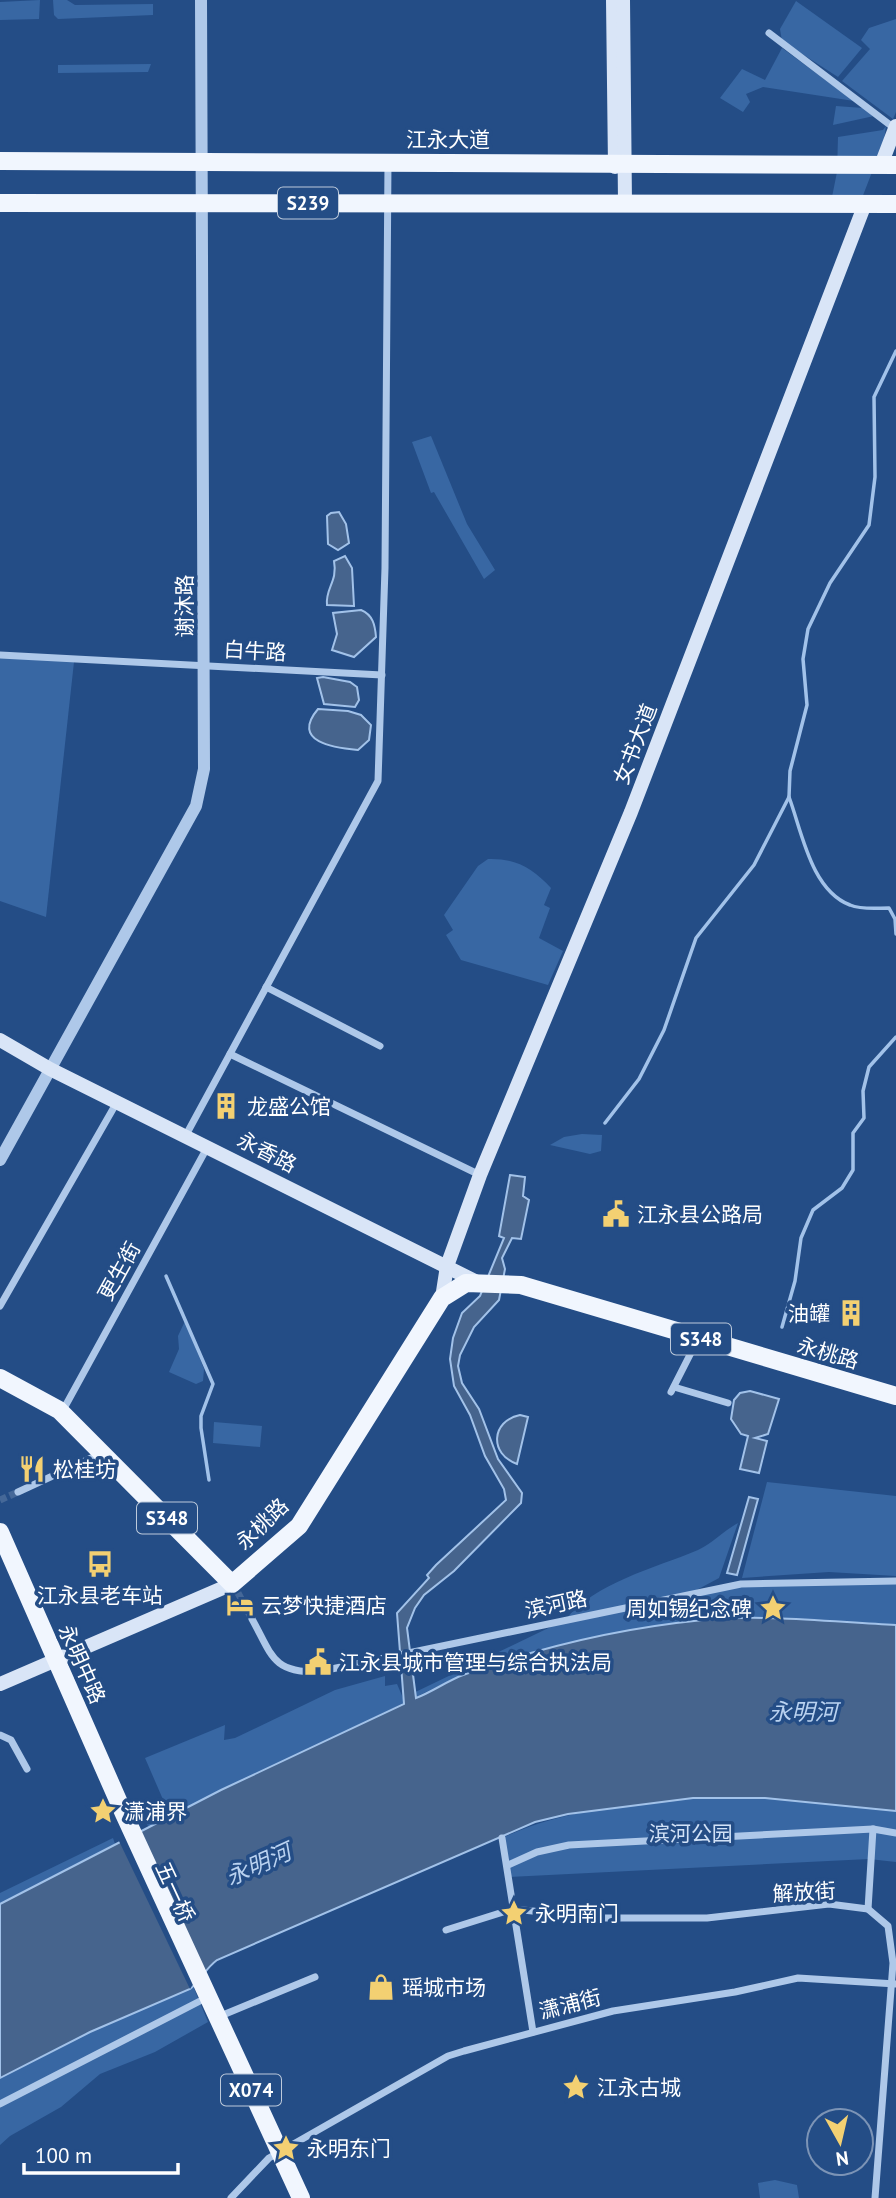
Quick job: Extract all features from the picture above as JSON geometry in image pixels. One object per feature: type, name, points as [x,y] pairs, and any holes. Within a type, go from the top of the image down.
[{"type":"main road","points":[[613,0],[620,162]]},
{"type":"main road","points":[[620,203],[623,0]]},
{"type":"main road","points":[[888,165],[895,127]]},
{"type":"main road","name":"江永大道","points":[[0,162],[888,165]]},
{"type":"main road","name":"S239","points":[[0,203],[896,204]]},
{"type":"main road","name":"女书大道","points":[[448,1294],[447,1266],[480,1175],[631,812],[865,204]]},
{"type":"main road","name":"永香路","points":[[0,1040],[50,1069],[477,1282]]},
{"type":"main road","points":[[448,1294],[466,1283],[477,1282]]},
{"type":"main road","name":"永桃路","points":[[477,1282],[506,1282],[896,1396]]},
{"type":"main road","name":"永桃路","points":[[0,1684],[235,1589],[299,1526],[448,1294]]},
{"type":"main road","name":"S348","points":[[0,1378],[61,1412],[235,1589]]},
{"type":"main road","name":"永明中路","points":[[0,1532],[50,1662]]},
{"type":"main road","name":"永明中路","points":[[0,1562],[50,1662],[120,1816]]},
{"type":"main road","name":"五一桥","points":[[120,1816],[198,1990]]},
{"type":"main road","name":"X074","points":[[198,1990],[216,2017],[274,2155],[288,2198]]},
{"type":"main road","name":"X074","points":[[198,1990],[274,2155],[301,2198]]},
{"type":"street","name":"谢沐路","points":[[0,1160],[196,806],[204,769],[201,0]]},
{"type":"street","points":[[769,33],[895,127]]},
{"type":"street","points":[[186,1135],[378,781],[382,675],[388,162]]},
{"type":"street","name":"白牛路","points":[[0,655],[382,675]]},
{"type":"street","points":[[266,987],[380,1046]]},
{"type":"street","points":[[230,1054],[480,1175]]},
{"type":"street","points":[[0,1306],[117,1101]]},
{"type":"street","name":"更生街","points":[[61,1412],[208,1146]]},
{"type":"street","points":[[699,1338],[672,1390],[728,1403]]},
{"type":"street","points":[[18,1492],[101,1453]]},
{"type":"street","name":"滨河路","points":[[252,1619],[279,1665],[292,1672],[317,1672],[741,1584],[896,1581]]},
{"type":"street","points":[[0,1735],[15,1745],[27,1769]]},
{"type":"street","points":[[508,1864],[537,1852],[569,1845],[873,1829],[896,1833]]},
{"type":"street","points":[[873,1829],[868,1909],[888,1926],[893,1963],[875,2198]]},
{"type":"street","points":[[502,1838],[533,2032]]},
{"type":"street","name":"解放街","points":[[446,1930],[513,1909],[601,1918],[706,1918],[829,1904],[868,1909]]},
{"type":"street","points":[[216,2017],[314,1978]]},
{"type":"street","name":"潇浦街","points":[[231,2198],[274,2155],[447,2056],[613,2011],[736,1992],[798,1978],[893,1984]]},
{"type":"street","points":[[0,2105],[198,1990]]},
{"type":"green space","points":[[40,0],[39,19],[0,20],[0,2]]},
{"type":"green space","points":[[53,0],[67,0],[75,5],[153,4],[153,15],[58,19],[54,15]]},
{"type":"green space","points":[[796,1],[862,48],[838,77],[782,41],[780,29]]},
{"type":"green space","points":[[896,19],[896,112],[893,119],[842,81],[870,49],[861,40],[869,28]]},
{"type":"green space","points":[[782,48],[854,101],[763,87],[746,94],[750,102],[743,112],[720,98],[742,69],[765,80]]},
{"type":"green space","points":[[151,64],[148,72],[58,73],[58,65]]},
{"type":"green space","points":[[836,106],[863,108],[874,116],[833,125]]},
{"type":"green space","points":[[886,126],[884,141],[862,198],[832,197],[837,172],[838,137],[883,130]]},
{"type":"green space","points":[[431,436],[467,524],[495,570],[484,579],[434,492],[431,493],[412,442]]},
{"type":"green space","points":[[0,653],[74,662],[46,917],[0,901]]},
{"type":"green space","points":[[488,859],[507,860],[523,866],[538,875],[551,888],[544,905],[550,908],[539,938],[563,951],[548,985],[461,960],[446,935],[453,930],[444,915],[478,866]]},
{"type":"green space","points":[[602,1135],[601,1151],[590,1154],[550,1145],[564,1137]]},
{"type":"green space","points":[[185,1321],[204,1369],[203,1381],[196,1384],[169,1372],[179,1349],[178,1336]]},
{"type":"green space","points":[[214,1422],[262,1426],[260,1447],[213,1443]]},
{"type":"green space","points":[[767,1482],[896,1496],[896,1576],[829,1572],[742,1578]]},
{"type":"green space","points":[[738,1523],[719,1578],[691,1593],[741,1584],[896,1581],[896,1625],[705,1620],[591,1638],[461,1675],[149,1827],[145,1822],[168,1811],[145,1758],[225,1725],[224,1740],[235,1738],[335,1690],[385,1676],[385,1686],[397,1684],[403,1698],[565,1620],[578,1607],[609,1586],[698,1550]]},
{"type":"green space","name":"滨河公园","points":[[693,1798],[765,1798],[896,1811],[896,1862],[869,1859],[509,1877],[502,1838],[525,1828],[595,1810]]},
{"type":"green space","points":[[113,1838],[115,1844],[0,1903],[0,1893]]},
{"type":"green space","points":[[193,1986],[208,2022],[155,2052],[100,2074],[61,2107],[10,2136],[0,2145],[0,2078],[90,2032]]},
{"type":"green space","points":[[775,2180],[797,2185],[799,2198],[760,2198],[758,2183]]},
{"type":"water","points":[[339,512],[346,524],[349,543],[338,550],[328,544],[327,516]]},
{"type":"water","points":[[345,556],[352,568],[354,606],[327,605],[334,561]]},
{"type":"water","points":[[361,610],[373,621],[376,637],[354,657],[332,650],[337,634],[333,613]]},
{"type":"water","points":[[317,678],[350,682],[357,687],[359,700],[355,707],[324,704]]},
{"type":"water","points":[[318,709],[348,711],[361,715],[371,725],[369,740],[358,750],[319,741],[312,736],[309,729]]},
{"type":"water","name":"永明河","points":[[510,1175],[525,1177],[523,1196],[529,1200],[521,1239],[512,1238],[502,1258],[505,1269],[499,1300],[474,1327],[460,1355],[458,1366],[462,1383],[479,1409],[498,1459],[522,1493],[521,1503],[454,1571],[424,1595],[415,1608],[407,1628],[416,1698],[463,1675],[522,1656],[642,1628],[727,1618],[896,1625],[896,1811],[765,1798],[693,1798],[568,1814],[535,1822],[217,1960],[190,1989],[90,2032],[0,2078],[0,1904],[221,1790],[404,1704],[397,1613],[429,1578],[427,1575],[436,1565],[506,1500],[504,1489],[485,1456],[470,1415],[454,1386],[450,1359],[453,1338],[462,1313],[480,1296],[504,1238],[499,1236]]},
{"type":"water","points":[[750,1391],[779,1399],[768,1434],[755,1438],[767,1441],[759,1473],[740,1469],[748,1436],[741,1434],[731,1419],[734,1400],[740,1393]]},
{"type":"water","points":[[520,1415],[528,1417],[517,1464],[502,1453],[497,1438],[503,1424]]},
{"type":"water","points":[[749,1497],[758,1499],[737,1575],[727,1573]]},
{"type":"pier","points":[[138,1829],[202,1969],[190,1989],[118,1839]]},
{"type":"waterway","points":[[605,1123],[639,1079],[664,1030],[696,938],[754,865],[789,797],[790,771],[807,705],[803,659],[808,629],[830,583],[869,525],[875,477],[874,397],[896,351]]},
{"type":"waterway","points":[[789,797],[810,858],[826,887],[855,907],[889,908],[895,919],[896,934]]},
{"type":"waterway","points":[[782,1327],[795,1281],[801,1238],[813,1210],[842,1188],[853,1170],[853,1133],[864,1118],[863,1091],[869,1067],[896,1037]]},
{"type":"waterway","points":[[166,1276],[213,1384],[201,1416],[209,1480]]},
{"type":"tunnel","points":[[0,1500],[18,1492]]},
{"type":"tunnel","points":[[238,1593],[252,1619]]},
{"type":"place","name":"龙盛公馆","points":[[226,1106]]},
{"type":"place","name":"江永县公路局","points":[[616,1214]]},
{"type":"place","name":"油罐","points":[[851,1313]]},
{"type":"place","name":"松桂坊","points":[[32,1469]]},
{"type":"place","name":"江永县老车站","points":[[100,1564]]},
{"type":"place","name":"云梦快捷酒店","points":[[240,1605]]},
{"type":"place","name":"周如锡纪念碑","points":[[773,1608]]},
{"type":"place","name":"江永县城市管理与综合执法局","points":[[318,1662]]},
{"type":"place","name":"潇浦界","points":[[103,1811]]},
{"type":"place","name":"永明南门","points":[[514,1913]]},
{"type":"place","name":"瑶城市场","points":[[381,1987]]},
{"type":"place","name":"江永古城","points":[[576,2087]]},
{"type":"place","name":"永明东门","points":[[286,2148]]}]
